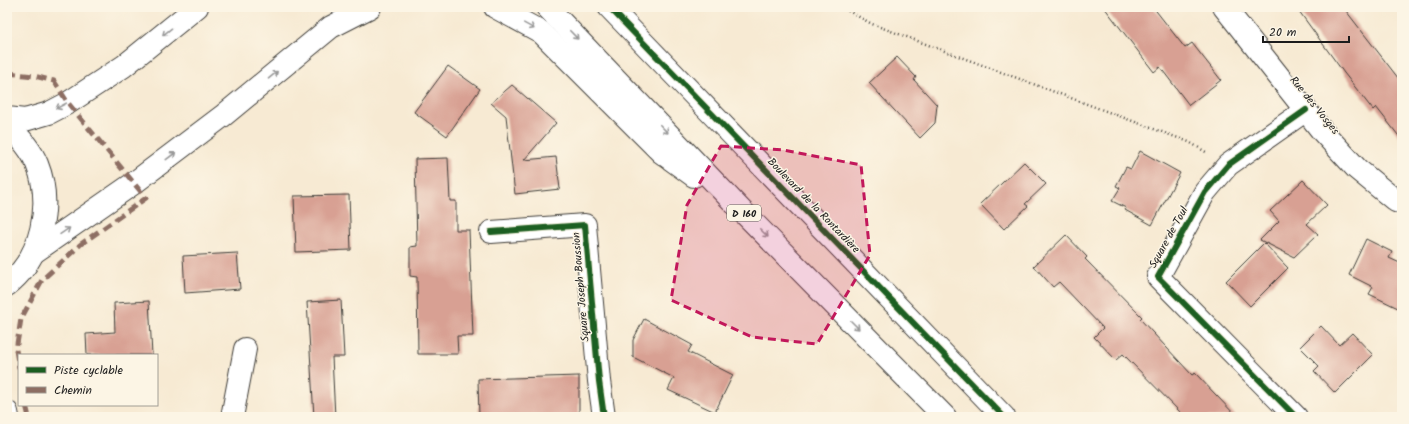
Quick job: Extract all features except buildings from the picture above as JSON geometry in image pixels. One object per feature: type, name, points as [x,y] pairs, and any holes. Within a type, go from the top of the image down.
[{"type":"main road","points":[[7,118],[25,120],[49,113],[68,103],[124,66],[197,7]]},
{"type":"main road","points":[[33,253],[128,188],[224,116],[331,27],[370,7]]},
{"type":"main road","points":[[495,7],[541,32],[661,152],[741,210]]},
{"type":"main road","name":"D 160","points":[[547,7],[741,210],[945,417]]},
{"type":"main road","name":"Boulevard de la Rontardière","points":[[609,7],[1004,417]]},
{"type":"main road","name":"Rue des Vosges","points":[[1224,7],[1322,131],[1358,169],[1396,201],[1402,203]]},
{"type":"main road","name":"Square de Toul","points":[[1296,417],[1158,277],[1205,192],[1228,165],[1306,110]]},
{"type":"main road","points":[[7,125],[21,138],[37,164],[44,194],[43,224],[33,253],[10,286]]},
{"type":"main road","name":"Square Joseph Boussion","points":[[491,232],[585,225],[598,381],[604,417]]},
{"type":"main road","points":[[232,417],[245,349]]},
{"type":"main road","points":[[7,412],[8,417]]},
{"type":"path","points":[[841,7],[872,24],[1189,142],[1228,165]]},
{"type":"highlighted area","points":[[721,146],[783,150],[861,165],[870,255],[817,344],[752,337],[671,300],[687,205]]},
{"type":"marked path","points":[[7,73],[34,76],[54,81],[68,103],[146,198],[81,244],[42,280],[21,319],[16,350],[18,362]]},
{"type":"marked path","points":[[26,406],[29,417]]},
{"type":"cycle path","points":[[609,7],[1004,417]]},
{"type":"cycle path","points":[[1296,417],[1158,277],[1205,192],[1228,165],[1306,110]]},
{"type":"cycle path","points":[[491,232],[585,225],[599,381],[604,417]]}]
